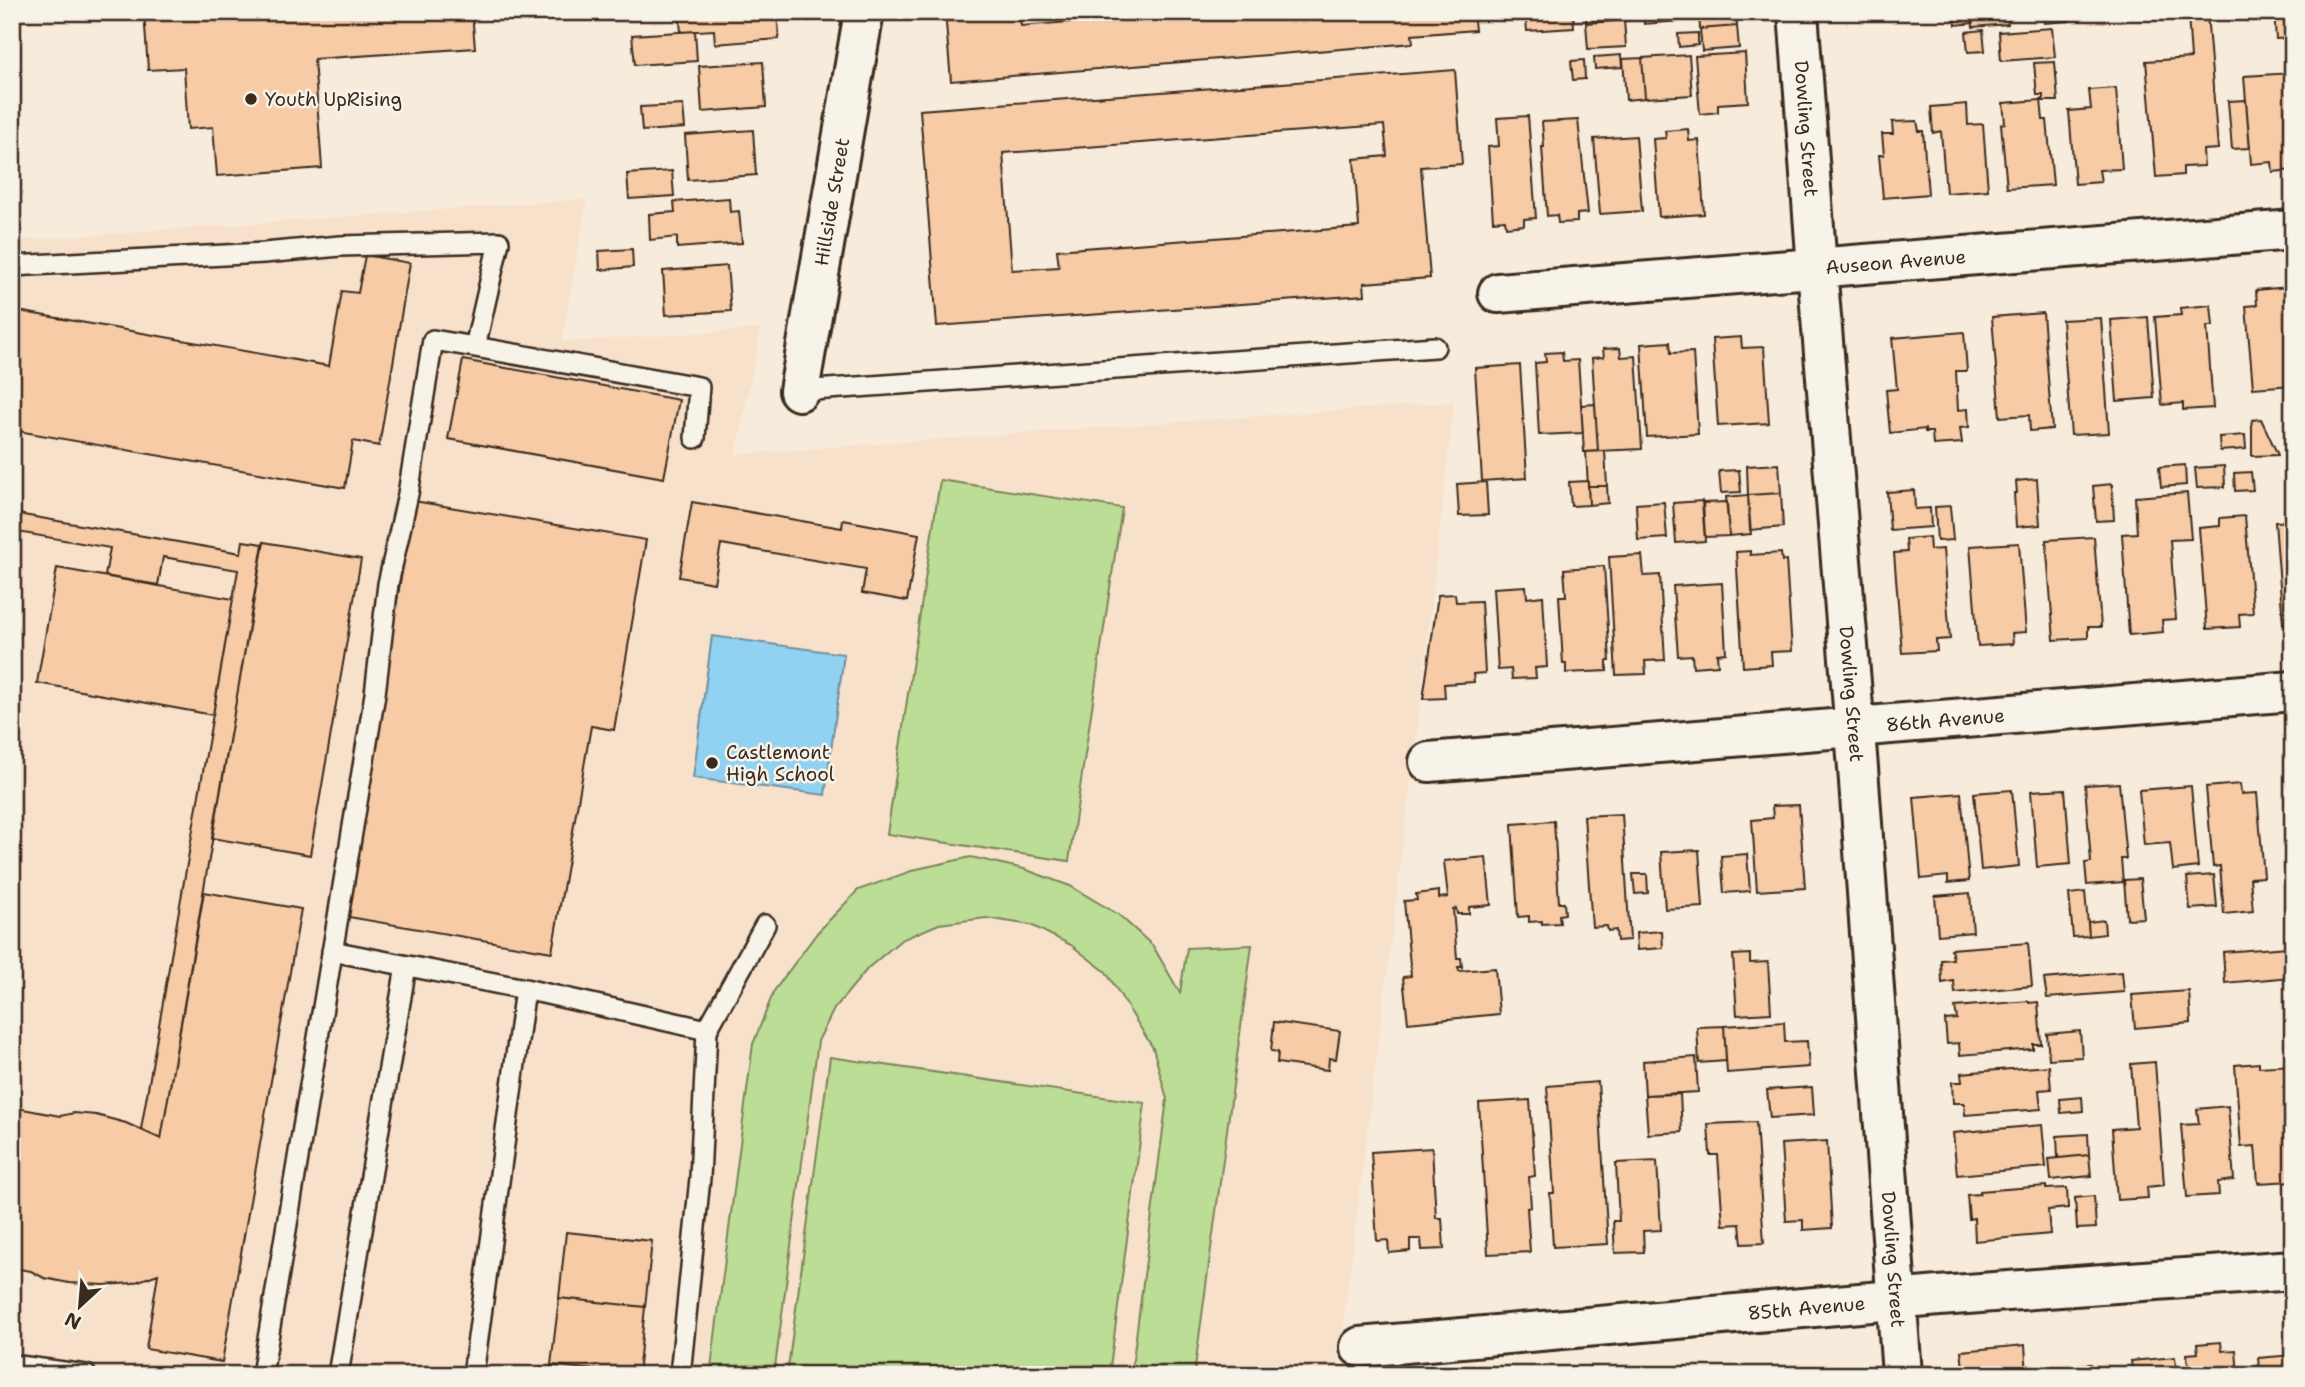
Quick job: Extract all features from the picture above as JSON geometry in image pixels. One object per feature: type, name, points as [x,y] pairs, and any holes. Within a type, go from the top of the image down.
[{"type":"street","name":"Hillside Street","points":[[799,391],[864,12]]},
{"type":"street","name":"Dowling Street","points":[[1798,12],[1816,268],[1855,728],[1902,1375]]},
{"type":"street","name":"Auseon Avenue","points":[[1498,293],[2293,230]]},
{"type":"street","name":"86th Avenue","points":[[1429,762],[2293,691]]},
{"type":"street","name":"85th Avenue","points":[[1360,1347],[1896,1300],[2293,1270]]},
{"type":"lane","points":[[12,266],[264,253],[340,246],[499,242],[475,348]]},
{"type":"lane","points":[[262,1375],[375,694],[388,584],[408,494],[433,340],[699,387],[695,438]]},
{"type":"lane","points":[[799,391],[1435,347]]},
{"type":"lane","points":[[680,1375],[700,1178],[707,1030],[765,925]]},
{"type":"lane","points":[[332,951],[525,989],[707,1030]]},
{"type":"lane","points":[[338,1375],[406,966]]},
{"type":"lane","points":[[473,1375],[525,989]]},
{"type":"lane","points":[[12,1365],[86,1375]]},
{"type":"shaded area","name":"Castlemont High School","points":[[587,199],[562,342],[761,329],[736,454],[1454,402],[1419,714],[1337,1375],[12,1375],[12,241]]},
{"type":"green space","points":[[940,480],[1122,508],[1069,861],[887,834]]},
{"type":"green space","points":[[971,857],[1024,869],[1070,886],[1119,915],[1153,946],[1180,993],[1187,948],[1252,945],[1194,1375],[1131,1375],[1167,1099],[1153,1048],[1106,972],[1071,945],[1031,925],[986,918],[939,924],[901,940],[868,968],[834,1009],[818,1041],[774,1375],[710,1375],[753,1044],[774,991],[817,933],[858,890],[917,869]]},
{"type":"green space","points":[[830,1057],[1145,1103],[1109,1375],[787,1375]]},
{"type":"water","points":[[712,636],[844,654],[825,795],[693,778]]},
{"type":"building","name":"Youth UpRising","points":[[144,12],[472,12],[475,48],[314,59],[322,168],[217,176],[213,127],[188,129],[184,68],[148,70]]},
{"type":"building","points":[[679,12],[777,12],[779,39],[715,44],[714,30],[681,32]]},
{"type":"building","points":[[945,12],[1019,12],[1021,26],[1191,12],[1473,12],[1475,30],[1412,35],[1413,43],[951,81]]},
{"type":"building","points":[[1525,12],[1573,12],[1574,28],[1527,31]]},
{"type":"building","points":[[1586,12],[1631,12],[1631,20],[1586,23]]},
{"type":"building","points":[[1643,12],[1690,12],[1691,20],[1644,24]]},
{"type":"building","points":[[1699,12],[1736,12],[1737,26],[1700,29]]},
{"type":"building","points":[[1954,12],[1972,12],[1973,23],[1956,25]]},
{"type":"building","points":[[1972,12],[2007,12],[2008,24],[1973,27]]},
{"type":"building","points":[[2043,12],[2069,12],[2069,21],[2044,23]]},
{"type":"building","points":[[2274,12],[2293,12],[2293,38],[2276,39]]},
{"type":"building","points":[[2207,13],[2218,149],[2203,150],[2204,166],[2183,167],[2183,175],[2156,177],[2146,61],[2191,58],[2188,14]]},
{"type":"building","points":[[1624,20],[1626,47],[1588,49],[1586,23]]},
{"type":"building","points":[[1737,26],[1739,48],[1702,51],[1700,29]]},
{"type":"building","points":[[2052,28],[2055,57],[2001,61],[1999,32]]},
{"type":"building","points":[[1983,30],[1985,51],[1968,52],[1966,32]]},
{"type":"building","points":[[695,31],[697,61],[635,65],[632,35]]},
{"type":"building","points":[[1698,33],[1698,45],[1679,47],[1678,34]]},
{"type":"building","points":[[1745,53],[1748,102],[1718,104],[1718,112],[1700,114],[1695,56]]},
{"type":"building","points":[[1621,55],[1622,67],[1595,69],[1594,57]]},
{"type":"building","points":[[1689,55],[1692,95],[1645,98],[1642,58]]},
{"type":"building","points":[[1642,58],[1645,98],[1626,100],[1623,59]]},
{"type":"building","points":[[1584,60],[1585,79],[1573,80],[1571,61]]},
{"type":"building","points":[[763,62],[766,107],[702,112],[699,66]]},
{"type":"building","points":[[2055,62],[2058,101],[2043,101],[2043,95],[2037,95],[2034,63]]},
{"type":"building","points":[[1455,70],[1462,164],[1421,167],[1430,278],[1364,283],[1365,295],[937,326],[920,110]],"holes":[[[1384,125],[1387,156],[1354,159],[1359,227],[1057,250],[1059,267],[1012,270],[1003,153]]]},
{"type":"building","points":[[2293,73],[2293,170],[2273,172],[2272,162],[2251,164],[2244,76]]},
{"type":"building","points":[[2116,88],[2122,169],[2099,170],[2101,182],[2075,184],[2069,111],[2091,109],[2089,90]]},
{"type":"building","points":[[2041,100],[2043,120],[2047,120],[2053,185],[2007,188],[2001,124],[2005,123],[2003,103]]},
{"type":"building","points":[[2246,100],[2250,148],[2232,149],[2228,101]]},
{"type":"building","points":[[1967,104],[1968,125],[1983,124],[1988,190],[1946,193],[1941,131],[1933,133],[1931,107]]},
{"type":"building","points":[[683,105],[685,128],[642,131],[640,107]]},
{"type":"building","points":[[1528,116],[1536,218],[1524,219],[1524,225],[1506,227],[1505,220],[1493,221],[1488,147],[1499,146],[1497,118]]},
{"type":"building","points":[[1578,120],[1588,213],[1577,214],[1577,222],[1558,223],[1557,215],[1547,216],[1542,122]]},
{"type":"building","points":[[1917,121],[1919,131],[1923,131],[1928,194],[1883,198],[1879,155],[1884,155],[1882,134],[1893,134],[1892,122]]},
{"type":"building","points":[[1688,129],[1689,141],[1699,140],[1704,214],[1659,217],[1653,139],[1666,138],[1665,131]]},
{"type":"building","points":[[753,130],[756,175],[688,180],[685,135]]},
{"type":"building","points":[[1636,136],[1642,211],[1600,214],[1594,139]]},
{"type":"building","points":[[672,171],[674,196],[629,199],[627,174]]},
{"type":"building","points":[[729,198],[730,212],[739,211],[742,243],[677,248],[677,237],[650,240],[649,214],[675,212],[674,202]]},
{"type":"building","points":[[632,249],[633,267],[600,270],[599,251]]},
{"type":"building","points":[[365,255],[410,263],[379,446],[353,441],[345,488],[12,430],[12,310],[329,366],[342,291],[358,293]]},
{"type":"building","points":[[727,266],[731,311],[666,315],[663,271]]},
{"type":"building","points":[[2288,287],[2289,303],[2293,303],[2293,385],[2253,388],[2246,306],[2257,305],[2256,290]]},
{"type":"building","points":[[2211,305],[2213,326],[2207,326],[2213,408],[2183,410],[2183,403],[2162,405],[2155,317],[2181,315],[2180,308]]},
{"type":"building","points":[[2043,313],[2052,429],[2030,431],[2029,415],[2000,417],[1992,317]]},
{"type":"building","points":[[2148,317],[2154,398],[2117,401],[2111,320]]},
{"type":"building","points":[[2101,318],[2109,433],[2071,435],[2062,320]]},
{"type":"building","points":[[1964,332],[1967,371],[1956,371],[1958,410],[1968,409],[1969,427],[1960,428],[1962,443],[1933,445],[1932,432],[1925,432],[1925,429],[1890,433],[1886,390],[1897,389],[1892,338]]},
{"type":"building","points":[[1741,337],[1742,348],[1764,347],[1769,423],[1718,426],[1712,339]]},
{"type":"building","points":[[1670,342],[1671,353],[1693,352],[1698,434],[1647,437],[1641,344]]},
{"type":"building","points":[[1620,348],[1621,357],[1636,356],[1642,449],[1598,451],[1592,358],[1604,357],[1603,349]]},
{"type":"building","points":[[1562,352],[1563,361],[1578,360],[1583,433],[1539,435],[1535,363],[1546,362],[1545,353]]},
{"type":"building","points":[[463,360],[679,400],[664,478],[448,439]]},
{"type":"building","points":[[1520,365],[1527,478],[1482,481],[1475,368]]},
{"type":"building","points":[[1595,404],[1598,451],[1584,452],[1581,405]]},
{"type":"building","points":[[2261,419],[2278,455],[2252,456],[2252,420]]},
{"type":"building","points":[[2245,435],[2246,449],[2220,451],[2219,437]]},
{"type":"building","points":[[1605,451],[1607,486],[1588,486],[1586,452]]},
{"type":"building","points":[[1779,464],[1781,493],[1748,495],[1747,466]]},
{"type":"building","points":[[2185,465],[2186,485],[2161,487],[2159,467]]},
{"type":"building","points":[[2224,466],[2225,487],[2197,488],[2195,468]]},
{"type":"building","points":[[1739,470],[1741,492],[1721,493],[1719,471]]},
{"type":"building","points":[[2251,472],[2253,490],[2235,491],[2234,473]]},
{"type":"building","points":[[2037,479],[2040,525],[2016,527],[2016,481]]},
{"type":"building","points":[[1588,481],[1589,505],[1571,506],[1569,482]]},
{"type":"building","points":[[1486,482],[1488,515],[1459,516],[1457,484]]},
{"type":"building","points":[[2112,484],[2114,520],[2096,521],[2093,486]]},
{"type":"building","points":[[1588,486],[1607,486],[1608,503],[1589,505]]},
{"type":"building","points":[[1914,490],[1915,509],[1930,508],[1931,527],[1890,530],[1887,492]]},
{"type":"building","points":[[1781,493],[1783,527],[1750,530],[1748,495]]},
{"type":"building","points":[[2187,493],[2191,539],[2170,540],[2176,619],[2162,620],[2163,632],[2129,635],[2122,534],[2137,533],[2135,497]]},
{"type":"building","points":[[1748,495],[1751,534],[1729,536],[1726,497]]},
{"type":"building","points":[[414,501],[646,540],[614,730],[591,726],[552,952],[343,916]]},
{"type":"building","points":[[1702,501],[1705,541],[1676,543],[1673,503]]},
{"type":"building","points":[[692,502],[842,528],[843,520],[919,534],[907,601],[862,593],[866,569],[721,544],[714,583],[679,577]]},
{"type":"building","points":[[1664,502],[1667,538],[1638,540],[1636,504]]},
{"type":"building","points":[[1727,502],[1729,536],[1705,537],[1703,503]]},
{"type":"building","points":[[1950,506],[1953,540],[1937,541],[1935,507]]},
{"type":"building","points":[[12,513],[241,553],[243,541],[263,544],[161,1139],[141,1129],[238,570],[163,557],[158,585],[105,576],[110,548],[12,531]]},
{"type":"building","points":[[2245,516],[2253,613],[2239,614],[2240,627],[2207,629],[2199,528],[2220,526],[2220,518]]},
{"type":"building","points":[[2293,521],[2293,623],[2283,624],[2275,522]]},
{"type":"building","points":[[1929,537],[1930,550],[1943,549],[1950,639],[1936,640],[1937,651],[1902,653],[1894,553],[1907,552],[1906,539]]},
{"type":"building","points":[[2094,537],[2101,627],[2088,627],[2088,638],[2054,640],[2046,540]]},
{"type":"building","points":[[264,542],[361,559],[310,855],[212,838]]},
{"type":"building","points":[[2019,543],[2026,632],[2012,633],[2013,644],[1978,646],[1970,546]]},
{"type":"building","points":[[1750,551],[1750,555],[1781,553],[1782,561],[1786,560],[1792,651],[1771,652],[1772,665],[1743,667],[1736,552]]},
{"type":"building","points":[[1642,555],[1644,576],[1660,575],[1665,660],[1645,661],[1646,674],[1616,675],[1609,557]]},
{"type":"building","points":[[1604,566],[1610,661],[1607,661],[1607,671],[1566,673],[1566,664],[1563,664],[1559,596],[1566,596],[1564,569]]},
{"type":"building","points":[[57,568],[233,599],[213,715],[37,683]]},
{"type":"building","points":[[1722,583],[1726,653],[1717,654],[1718,665],[1693,667],[1692,655],[1678,656],[1673,586]]},
{"type":"building","points":[[1526,586],[1527,598],[1543,596],[1547,667],[1535,668],[1536,678],[1512,679],[1511,669],[1498,670],[1493,588]]},
{"type":"building","points":[[1455,594],[1456,602],[1481,601],[1485,673],[1473,674],[1474,682],[1444,684],[1445,698],[1423,699],[1438,595]]},
{"type":"building","points":[[2293,779],[2293,849],[2287,780]]},
{"type":"building","points":[[2119,783],[2126,859],[2121,859],[2123,882],[2087,885],[2085,863],[2091,862],[2085,785]]},
{"type":"building","points":[[2240,784],[2241,794],[2257,793],[2264,877],[2250,878],[2253,911],[2224,914],[2220,866],[2213,867],[2206,787]]},
{"type":"building","points":[[2191,786],[2198,867],[2173,870],[2170,843],[2144,845],[2139,790]]},
{"type":"building","points":[[2065,789],[2071,864],[2037,867],[2031,791]]},
{"type":"building","points":[[2012,790],[2019,866],[1981,870],[1974,793]]},
{"type":"building","points":[[1961,793],[1969,881],[1948,883],[1948,876],[1921,879],[1914,797]]},
{"type":"building","points":[[1799,805],[1805,888],[1757,891],[1752,820],[1773,818],[1772,806]]},
{"type":"building","points":[[1622,814],[1630,940],[1617,941],[1616,930],[1608,931],[1607,926],[1592,927],[1584,816]]},
{"type":"building","points":[[1554,821],[1559,903],[1564,903],[1565,914],[1559,915],[1560,923],[1529,922],[1529,916],[1518,917],[1512,824]]},
{"type":"building","points":[[1699,850],[1703,907],[1665,909],[1661,852]]},
{"type":"building","points":[[1747,854],[1750,891],[1724,893],[1721,856]]},
{"type":"building","points":[[1486,857],[1491,905],[1469,907],[1469,914],[1457,914],[1456,908],[1453,909],[1457,958],[1461,958],[1462,967],[1458,967],[1459,971],[1495,968],[1499,1014],[1408,1023],[1403,977],[1411,976],[1404,901],[1417,900],[1416,894],[1439,891],[1439,898],[1448,897],[1444,861]]},
{"type":"building","points":[[1633,874],[1647,874],[1648,893],[1635,894]]},
{"type":"building","points":[[2214,875],[2217,907],[2190,909],[2187,877]]},
{"type":"building","points":[[2140,879],[2144,918],[2127,919],[2124,880]]},
{"type":"building","points":[[204,892],[301,909],[222,1362],[146,1349],[158,1274],[133,1283],[104,1285],[69,1283],[12,1268],[12,1107],[60,1116],[74,1113],[96,1115],[126,1123],[161,1139]]},
{"type":"building","points":[[2085,892],[2089,936],[2073,937],[2069,894]]},
{"type":"building","points":[[1970,893],[1973,932],[1938,935],[1935,896]]},
{"type":"building","points":[[2104,920],[2105,934],[2089,936],[2088,922]]},
{"type":"building","points":[[1662,931],[1663,948],[1637,950],[1636,933]]},
{"type":"building","points":[[2028,943],[2032,986],[1955,993],[1954,981],[1942,983],[1941,960],[1953,959],[1951,949]]},
{"type":"building","points":[[2288,947],[2291,977],[2225,983],[2223,952]]},
{"type":"building","points":[[1750,954],[1750,963],[1768,962],[1771,1013],[1737,1015],[1733,955]]},
{"type":"building","points":[[2122,972],[2124,992],[2047,998],[2044,979]]},
{"type":"building","points":[[2189,991],[2191,1023],[2135,1028],[2132,995]]},
{"type":"building","points":[[2038,1002],[2041,1044],[2033,1044],[2033,1049],[1960,1055],[1959,1043],[1947,1044],[1945,1020],[1957,1019],[1955,1007]]},
{"type":"building","points":[[1274,1022],[1340,1031],[1336,1059],[1329,1058],[1328,1070],[1277,1063],[1278,1052],[1271,1051]]},
{"type":"building","points":[[1784,1022],[1785,1042],[1807,1041],[1809,1067],[1727,1073],[1724,1026]]},
{"type":"building","points":[[1724,1026],[1726,1061],[1699,1063],[1697,1027]]},
{"type":"building","points":[[2080,1031],[2082,1057],[2049,1059],[2047,1034]]},
{"type":"building","points":[[1696,1057],[1698,1092],[1645,1095],[1643,1061]]},
{"type":"building","points":[[2155,1062],[2164,1185],[2147,1187],[2148,1198],[2117,1200],[2112,1129],[2136,1127],[2131,1064]]},
{"type":"building","points":[[2259,1063],[2259,1067],[2293,1065],[2293,1181],[2258,1183],[2255,1146],[2241,1147],[2235,1065]]},
{"type":"building","points":[[2049,1066],[2051,1089],[2039,1090],[2041,1109],[1965,1115],[1964,1103],[1953,1103],[1952,1082],[1962,1082],[1961,1073]]},
{"type":"building","points":[[1598,1082],[1608,1244],[1553,1247],[1550,1193],[1554,1193],[1547,1086]]},
{"type":"building","points":[[1812,1087],[1814,1115],[1770,1118],[1767,1090]]},
{"type":"building","points":[[1680,1094],[1682,1132],[1648,1134],[1645,1095]]},
{"type":"building","points":[[2082,1097],[2083,1111],[2061,1113],[2060,1099]]},
{"type":"building","points":[[1530,1100],[1535,1176],[1529,1177],[1531,1207],[1527,1208],[1530,1252],[1488,1254],[1479,1103]]},
{"type":"building","points":[[2228,1106],[2234,1180],[2218,1182],[2219,1195],[2187,1197],[2181,1125],[2199,1124],[2197,1109]]},
{"type":"building","points":[[1756,1122],[1764,1243],[1742,1244],[1740,1224],[1723,1225],[1718,1155],[1710,1155],[1708,1124]]},
{"type":"building","points":[[2042,1125],[2046,1167],[1957,1175],[1953,1133]]},
{"type":"building","points":[[2088,1134],[2089,1155],[2058,1158],[2057,1136]]},
{"type":"building","points":[[1827,1141],[1832,1228],[1803,1230],[1803,1220],[1786,1221],[1781,1144]]},
{"type":"building","points":[[1432,1148],[1436,1218],[1442,1218],[1444,1249],[1422,1250],[1421,1239],[1410,1239],[1410,1251],[1389,1253],[1388,1240],[1377,1241],[1371,1152]]},
{"type":"building","points":[[2089,1155],[2091,1176],[2051,1180],[2049,1159]]},
{"type":"building","points":[[1657,1161],[1661,1230],[1643,1231],[1644,1252],[1615,1253],[1613,1221],[1619,1221],[1616,1163]]},
{"type":"building","points":[[2046,1186],[2046,1189],[2067,1188],[2068,1208],[2048,1210],[2050,1234],[1975,1241],[1974,1218],[1969,1219],[1967,1195],[1980,1194],[1980,1191]]},
{"type":"building","points":[[2094,1196],[2096,1228],[2077,1229],[2075,1198]]},
{"type":"building","points":[[566,1232],[652,1241],[645,1307],[559,1298]]},
{"type":"building","points":[[559,1298],[645,1307],[638,1375],[551,1365]]},
{"type":"building","points":[[2221,1342],[2222,1351],[2236,1350],[2238,1375],[2189,1375],[2187,1354],[2198,1353],[2197,1344]]},
{"type":"building","points":[[2025,1345],[2027,1375],[1964,1375],[1961,1351]]},
{"type":"building","points":[[2293,1355],[2293,1375],[2260,1375],[2258,1358]]},
{"type":"building","points":[[2175,1357],[2177,1375],[2133,1375],[2131,1361]]},
{"type":"building","points":[[2091,1364],[2092,1375],[2051,1375],[2050,1367]]},
{"type":"building","points":[[551,1365],[636,1375],[550,1375]]},
{"type":"place","name":"Youth UpRising","points":[[251,99]]},
{"type":"place","name":"Castlemont High School","points":[[712,763]]}]
